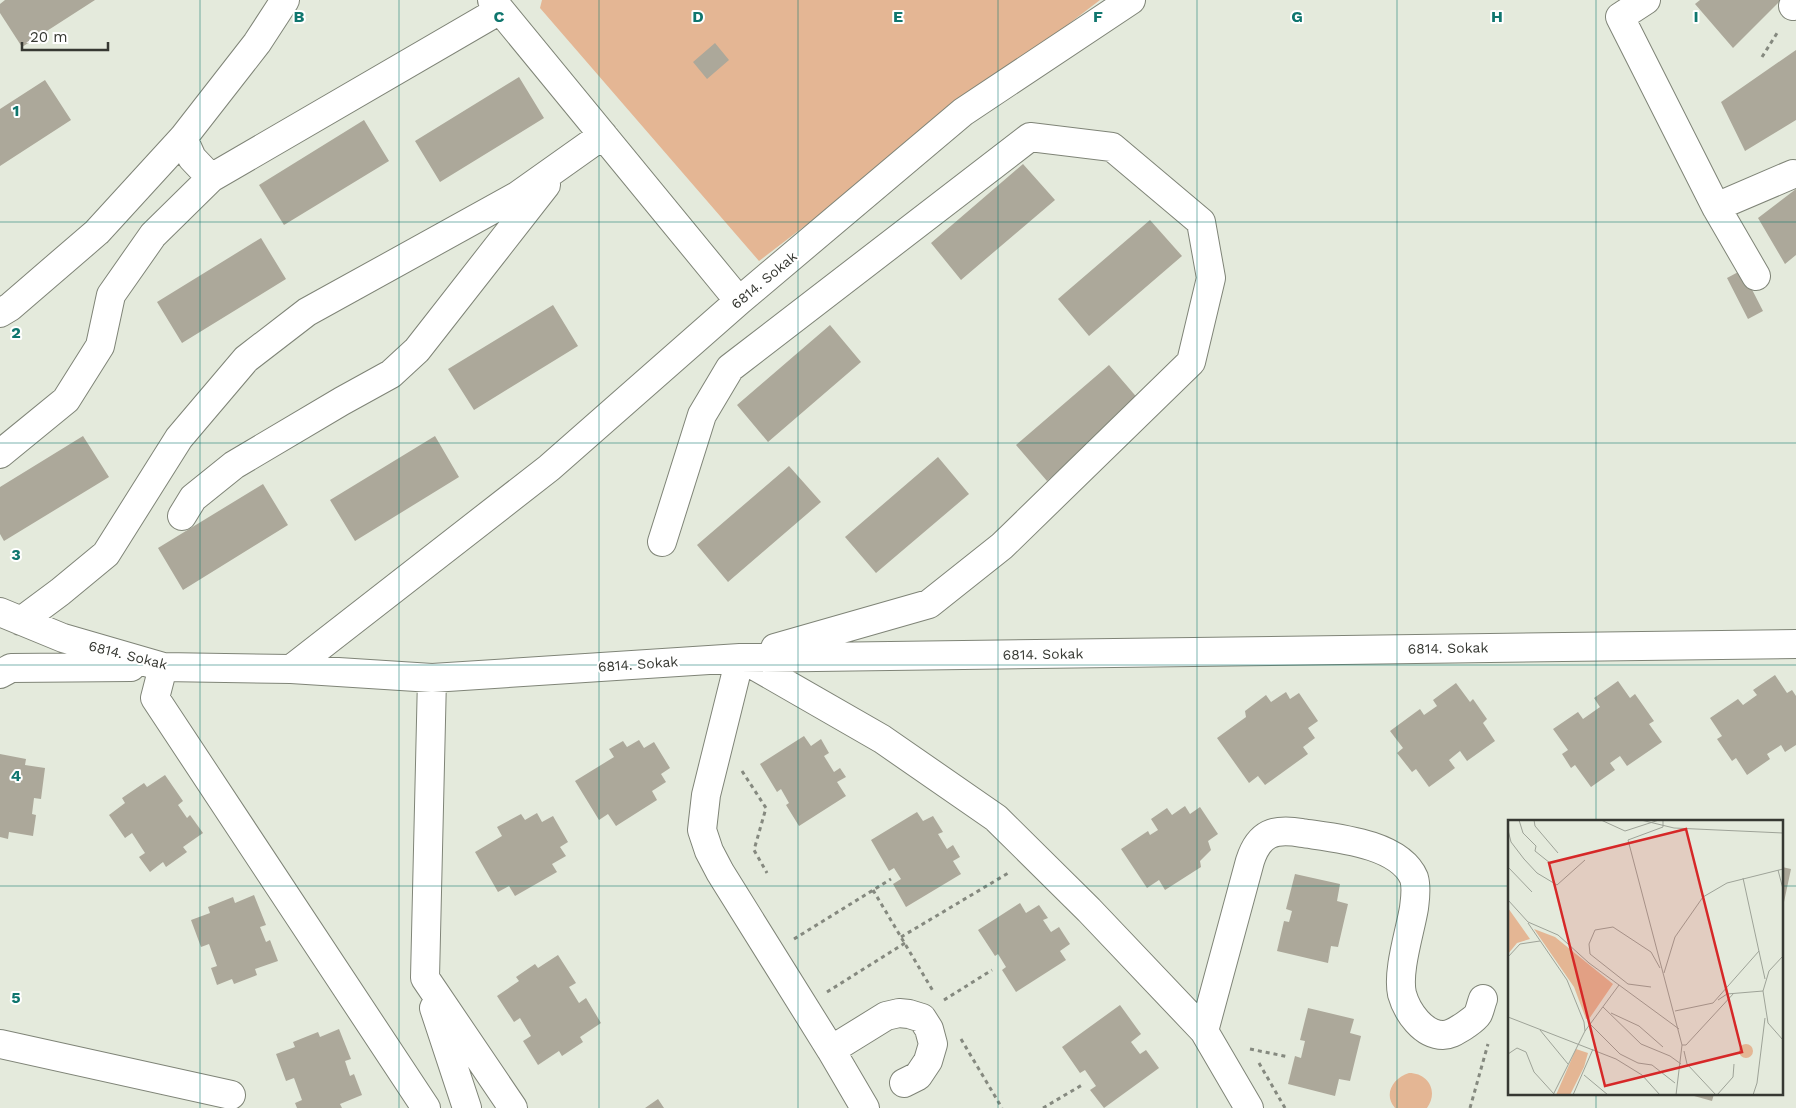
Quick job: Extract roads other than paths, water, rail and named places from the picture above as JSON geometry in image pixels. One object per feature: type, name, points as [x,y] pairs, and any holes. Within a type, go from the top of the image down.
[{"type":"street","points":[[0,312],[10,307],[97,232],[183,138],[257,43],[285,0]]},
{"type":"street","name":"6814. Sokak","points":[[291,670],[549,468],[739,301],[963,112],[1131,0]]},
{"type":"street","points":[[1646,0],[1620,17],[1716,206],[1756,276]]},
{"type":"street","points":[[0,454],[66,400],[100,346],[111,295],[153,235],[211,178],[496,5],[739,301]]},
{"type":"street","points":[[11,616],[60,592],[106,554],[179,438],[246,359],[307,312],[517,196],[603,135]]},
{"type":"street","points":[[662,542],[702,415],[730,368],[1030,137],[1112,147],[1200,222],[1211,278],[1191,362],[1002,546],[929,604],[740,658]]},
{"type":"street","points":[[183,138],[192,158],[211,178]]},
{"type":"street","points":[[182,516],[193,498],[234,465],[342,401],[392,374],[417,350],[563,164]]},
{"type":"street","points":[[1716,206],[1793,174]]},
{"type":"street","name":"6814. Sokak","points":[[11,616],[63,638],[163,666],[291,670],[432,678],[740,658],[1796,644]]},
{"type":"street","points":[[740,658],[706,795],[702,830],[709,851],[720,872],[865,1108]]},
{"type":"street","points":[[740,658],[882,739],[996,818],[1089,910],[1204,1031],[1248,1108]]},
{"type":"street","points":[[0,674],[11,668],[163,666],[156,698],[426,1108]]},
{"type":"street","points":[[432,678],[424,978],[467,1108]]},
{"type":"street","points":[[1204,1031],[1254,847],[1266,835],[1274,832],[1292,831],[1339,839],[1391,854],[1404,864],[1414,878],[1416,895],[1401,972],[1402,995],[1414,1018],[1422,1026],[1431,1032],[1442,1035],[1453,1033],[1468,1024],[1478,1014],[1482,1000]]},
{"type":"street","points":[[424,978],[513,1108]]},
{"type":"street","points":[[831,1050],[886,1016],[899,1013],[922,1018],[929,1029],[933,1044],[928,1061],[918,1076],[904,1083]]},
{"type":"street","points":[[0,1044],[231,1096]]}]
